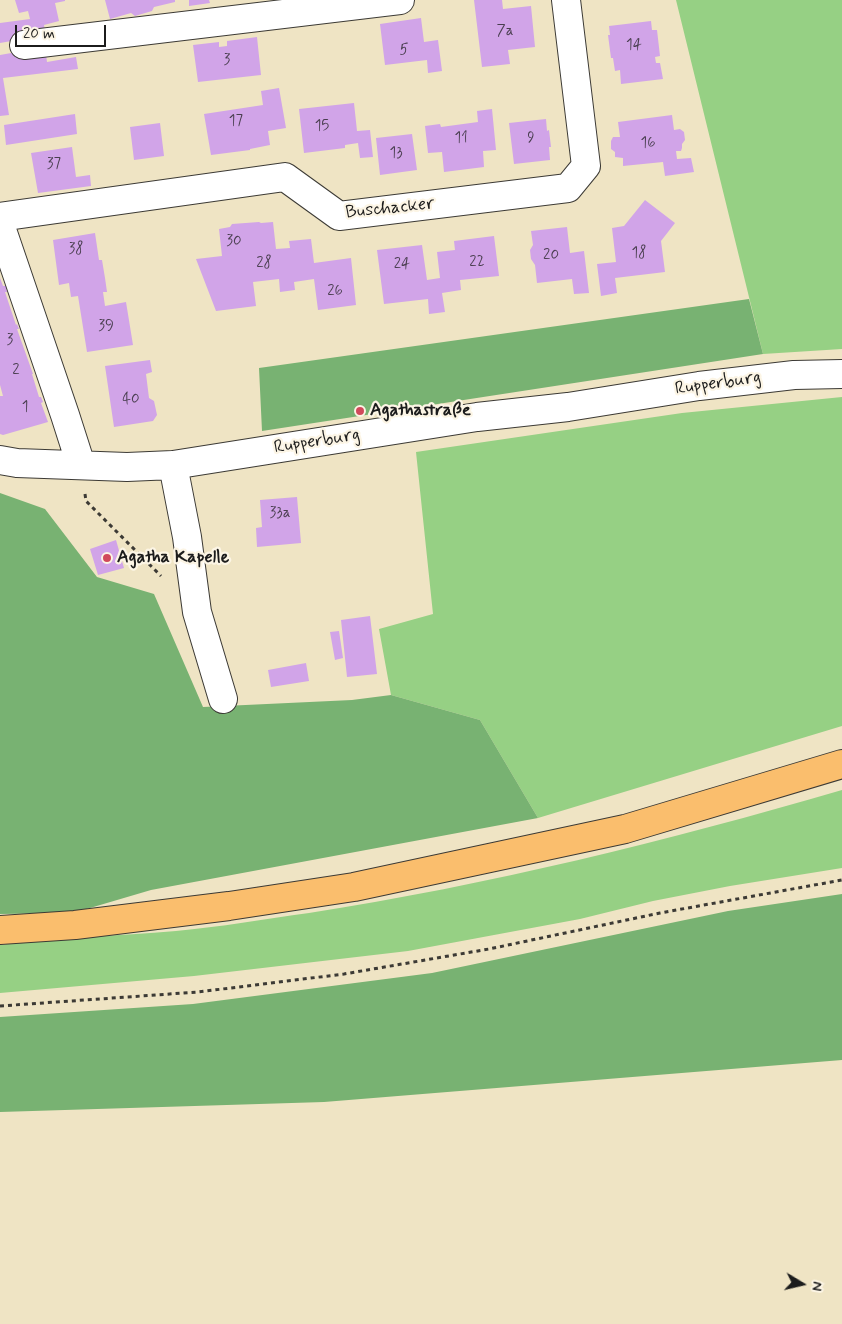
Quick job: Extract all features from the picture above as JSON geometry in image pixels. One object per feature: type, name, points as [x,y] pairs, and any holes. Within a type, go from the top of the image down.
[{"type":"main road","points":[[0,930],[75,925],[229,906],[354,887],[626,829],[842,764]]},
{"type":"street","points":[[24,45],[400,0]]},
{"type":"street","name":"Buschacker","points":[[0,217],[285,177],[339,216],[568,188],[586,166],[566,0]]},
{"type":"street","points":[[0,224],[66,414],[81,465]]},
{"type":"street","name":"Rupperburg","points":[[0,460],[17,463],[128,467],[173,465],[477,417],[568,407],[699,386],[794,375],[842,374]]},
{"type":"street","points":[[173,465],[187,537],[198,612],[223,699]]},
{"type":"path","points":[[81,465],[86,501],[162,577]]},
{"type":"path","points":[[0,1006],[198,992],[344,974],[489,949],[660,914],[842,880]]},
{"type":"green space","points":[[676,0],[842,0],[842,349],[763,354]]},
{"type":"green space","points":[[749,299],[763,354],[262,431],[259,368]]},
{"type":"green space","points":[[842,397],[842,726],[538,818],[480,720],[391,695],[379,629],[433,614],[416,452],[682,413]]},
{"type":"green space","points":[[0,493],[45,509],[97,577],[154,594],[203,707],[352,700],[391,695],[480,720],[538,818],[151,890],[73,913],[0,914]]},
{"type":"green space","points":[[842,790],[842,868],[730,886],[653,901],[580,919],[408,951],[194,976],[0,993],[0,945],[193,929],[376,902],[511,875],[644,844]]},
{"type":"green space","points":[[842,894],[842,1060],[324,1102],[0,1112],[0,1017],[193,1004],[432,973],[728,911]]},
{"type":"building","points":[[15,0],[65,1],[55,3],[59,21],[44,25],[46,35],[0,43],[0,23],[30,19],[28,11],[19,13]]},
{"type":"building","points":[[105,0],[175,0],[175,2],[154,7],[152,11],[135,16],[131,13],[110,19]]},
{"type":"building","points":[[189,0],[209,0],[210,3],[189,6]]},
{"type":"building","points":[[474,0],[502,0],[503,9],[531,6],[535,47],[508,50],[510,64],[482,67]]},
{"type":"building","points":[[421,18],[424,42],[438,40],[442,71],[428,73],[427,60],[385,65],[380,24]]},
{"type":"building","points":[[651,21],[652,30],[657,30],[660,56],[655,57],[656,63],[660,63],[663,79],[621,84],[620,70],[615,71],[613,58],[611,58],[608,35],[610,35],[609,26]]},
{"type":"building","points":[[257,37],[261,75],[198,82],[193,45],[219,42],[219,47],[227,46],[227,41]]},
{"type":"building","points":[[45,47],[47,62],[76,57],[78,69],[3,78],[9,115],[0,116],[0,55]]},
{"type":"building","points":[[279,88],[286,128],[268,131],[270,145],[250,150],[211,155],[204,114],[263,105],[261,91]]},
{"type":"building","points":[[354,103],[357,131],[370,130],[373,157],[360,158],[358,143],[345,145],[345,148],[304,153],[299,109]]},
{"type":"building","points":[[492,109],[496,150],[483,151],[484,167],[444,172],[442,152],[428,153],[425,126],[440,124],[441,127],[478,122],[477,111]]},
{"type":"building","points":[[75,114],[77,134],[6,145],[4,125]]},
{"type":"building","points":[[672,115],[674,130],[680,129],[684,132],[685,140],[681,151],[676,151],[677,159],[691,158],[694,172],[665,176],[663,162],[623,166],[623,158],[615,157],[615,152],[611,149],[611,141],[613,137],[620,137],[618,122]]},
{"type":"building","points":[[546,119],[551,147],[549,147],[550,160],[514,164],[509,123]]},
{"type":"building","points":[[160,123],[164,156],[134,160],[130,127]]},
{"type":"building","points":[[412,134],[417,170],[380,175],[376,138]]},
{"type":"building","points":[[72,147],[76,177],[90,175],[91,186],[38,193],[31,153]]},
{"type":"building","points":[[645,200],[675,223],[661,241],[665,272],[615,278],[617,293],[601,296],[597,264],[616,262],[612,228],[624,226]]},
{"type":"building","points":[[273,222],[276,249],[290,248],[289,241],[311,239],[314,263],[351,258],[356,305],[318,310],[314,279],[294,282],[295,290],[280,292],[279,279],[253,282],[256,306],[216,311],[196,259],[222,256],[219,229],[230,227],[232,224]]},
{"type":"building","points":[[567,227],[570,253],[584,251],[589,293],[574,294],[572,279],[537,283],[535,265],[531,259],[530,250],[533,245],[531,231]]},
{"type":"building","points":[[95,233],[107,292],[103,292],[105,306],[126,302],[133,345],[87,352],[78,296],[71,297],[69,283],[59,285],[53,240]]},
{"type":"building","points":[[494,236],[499,276],[460,280],[461,290],[442,293],[445,312],[429,314],[428,299],[384,304],[377,250],[422,245],[427,280],[440,278],[437,252],[455,250],[454,241]]},
{"type":"building","points":[[0,278],[3,286],[6,286],[7,292],[5,292],[19,329],[17,329],[39,397],[41,397],[43,402],[41,403],[48,422],[3,435],[0,434],[0,396],[3,396],[0,385]]},
{"type":"building","points":[[150,360],[152,372],[146,374],[149,398],[154,401],[157,415],[153,421],[114,427],[105,366]]},
{"type":"building","points":[[297,497],[301,543],[257,547],[256,528],[262,527],[260,500]]},
{"type":"building","name":"Agatha Kapelle","points":[[116,540],[124,568],[98,575],[90,549]]},
{"type":"building","points":[[370,616],[377,674],[347,677],[341,620]]},
{"type":"building","points":[[339,631],[343,658],[335,660],[330,632]]},
{"type":"building","points":[[306,663],[309,681],[271,687],[268,670]]},
{"type":"place","name":"Agathastraße","points":[[360,411]]},
{"type":"place","name":"Agatha Kapelle","points":[[107,558]]}]
